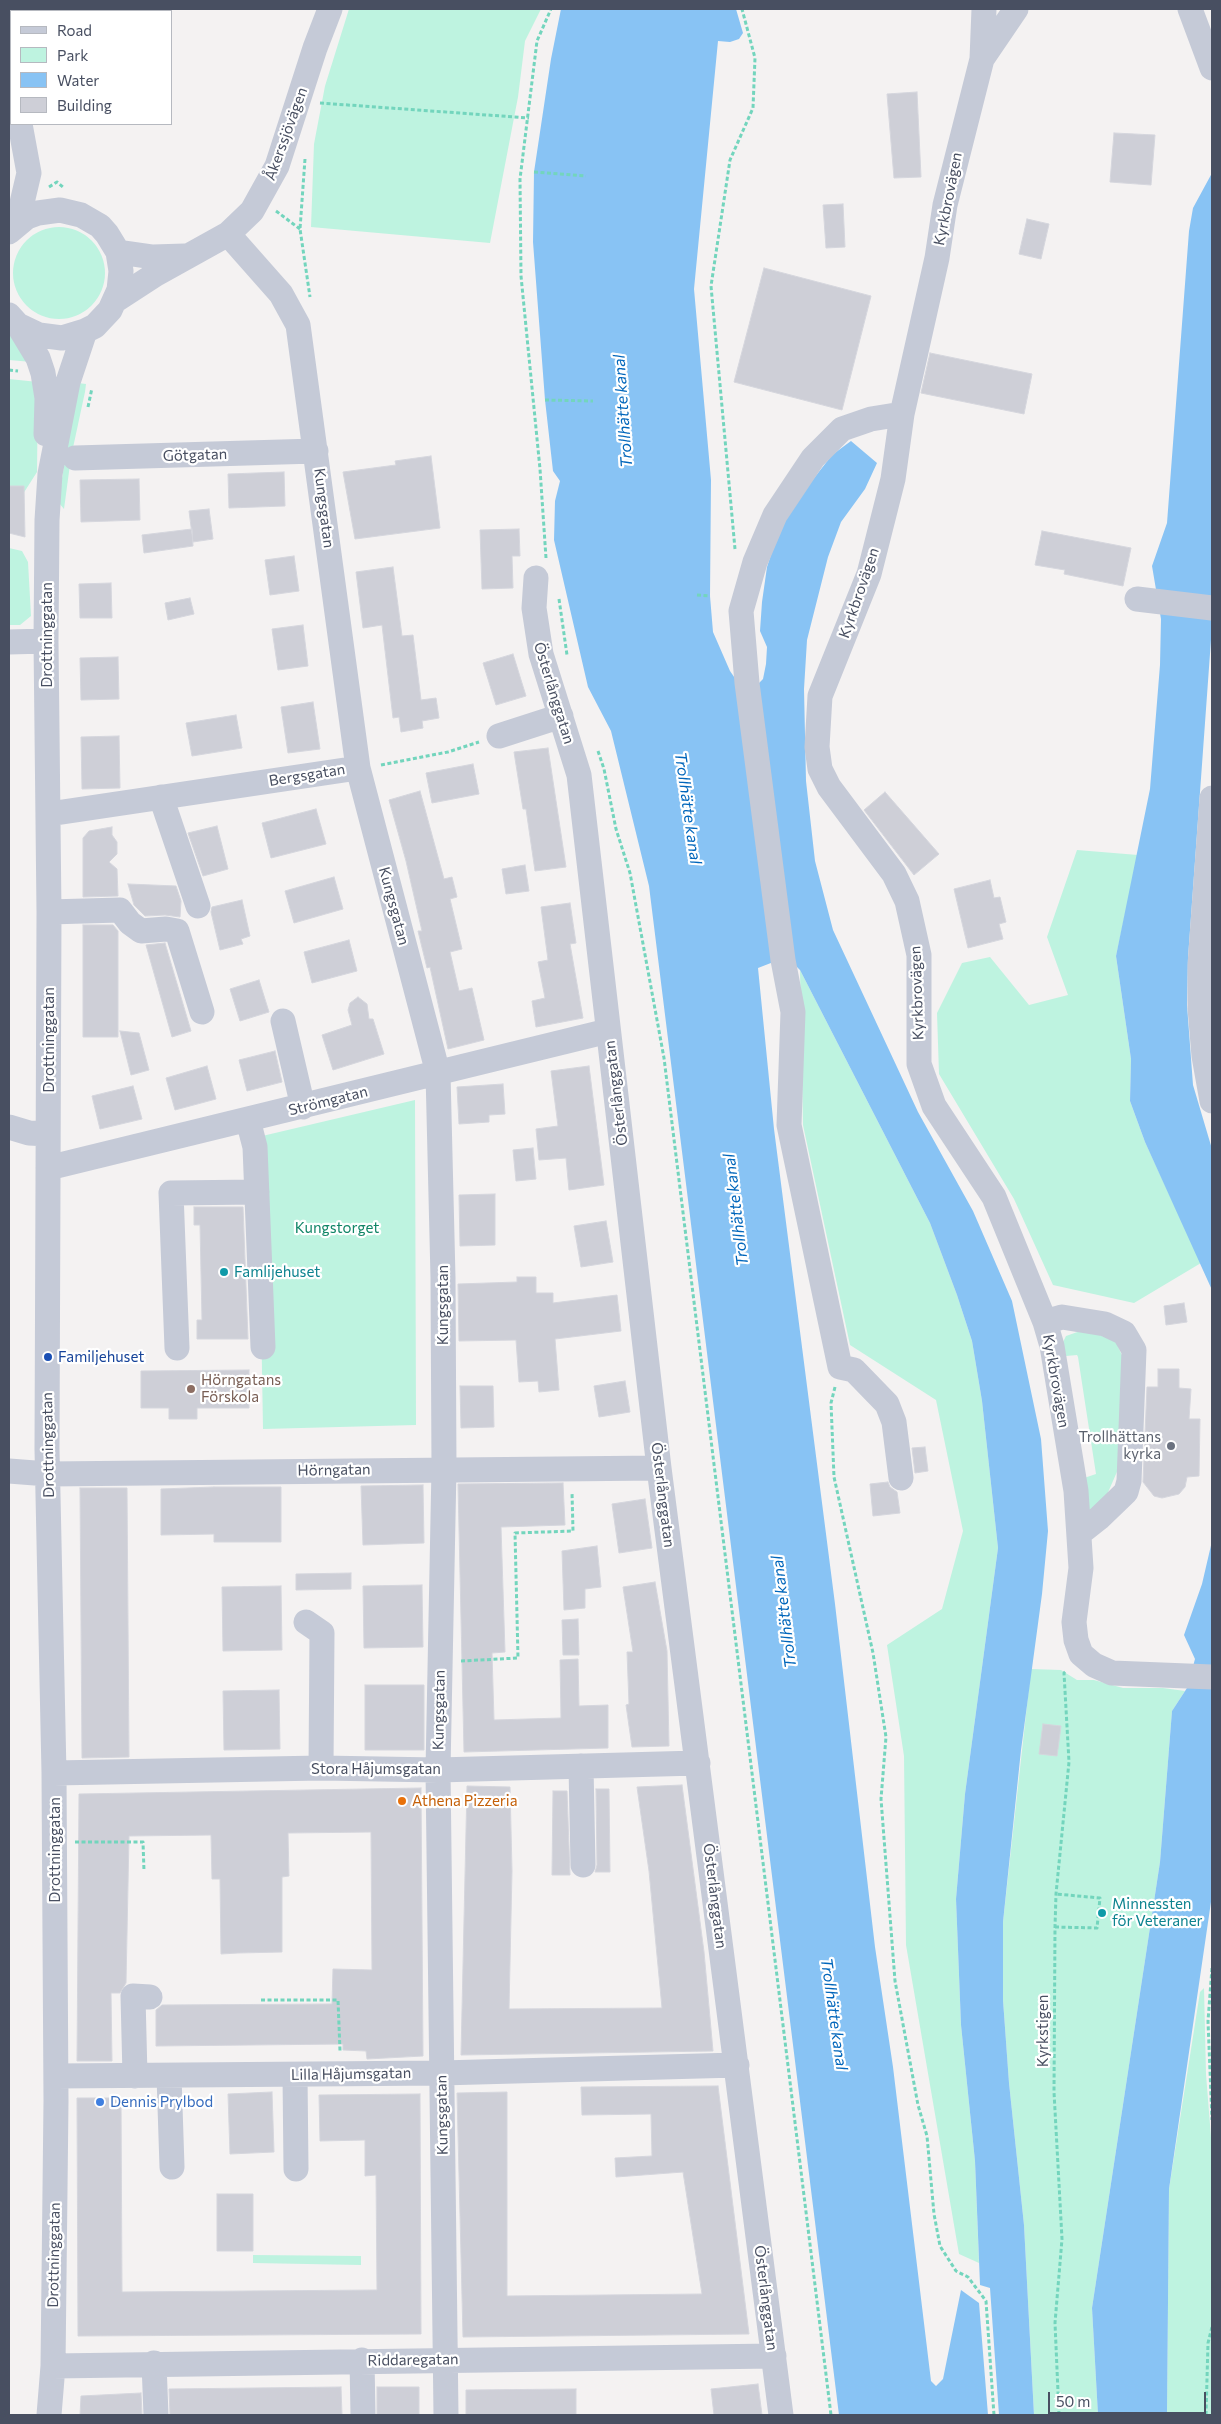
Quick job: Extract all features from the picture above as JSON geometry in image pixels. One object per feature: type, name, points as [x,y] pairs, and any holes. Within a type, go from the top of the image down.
[{"type":"street","name":"Åkerssjövägen","points":[[116,300],[188,256],[208,248],[228,234],[252,211],[277,166],[314,48],[330,9]]},
{"type":"street","name":"Kyrkbrovägen","points":[[984,9],[982,59],[945,205],[937,258],[902,414],[893,479],[869,574],[820,696],[817,747],[820,769],[829,787],[894,874],[907,902],[919,955],[919,1064],[934,1106],[994,1197],[1045,1322],[1052,1346],[1076,1491],[1081,1568],[1074,1622],[1076,1640],[1082,1654]]},
{"type":"street","name":"Kyrkbrovägen","points":[[982,59],[1016,9]]},
{"type":"street","points":[[1190,9],[1212,68]]},
{"type":"street","points":[[13,228],[36,182],[20,125]]},
{"type":"street","points":[[14,320],[39,335],[51,337],[62,338],[85,331],[103,318],[116,300],[121,281],[118,252],[100,226],[36,182]]},
{"type":"street","points":[[13,228],[38,213],[66,201]]},
{"type":"street","name":"Kungsgatan","points":[[228,234],[281,294],[298,325],[358,768],[438,1073],[443,1278],[444,1468],[438,1770],[441,2073],[447,2359],[446,2415]]},
{"type":"street","name":"Åkerssjövägen","points":[[118,252],[153,257],[188,256]]},
{"type":"street","name":"Drottninggatan","points":[[14,320],[38,358],[43,373],[47,398],[46,445],[50,474]]},
{"type":"street","name":"Drottninggatan","points":[[49,2415],[53,2366],[56,2076],[54,1773],[48,1474],[49,814],[46,641],[47,520],[50,474],[68,382],[85,331]]},
{"type":"street","points":[[901,1478],[894,1422],[887,1404],[854,1370],[840,1367],[789,1125],[793,1012],[782,950],[747,683],[741,611],[755,562],[775,514],[813,458],[842,429],[871,418],[902,414]]},
{"type":"street","name":"Götgatan","points":[[75,458],[316,451]]},
{"type":"street","name":"Österlånggatan","points":[[541,568],[534,608],[536,633],[579,774],[659,1468],[781,2415]]},
{"type":"street","points":[[1137,599],[1212,608]]},
{"type":"street","points":[[9,642],[46,641]]},
{"type":"street","points":[[499,736],[561,716]]},
{"type":"street","name":"Bergsgatan","points":[[49,814],[358,768]]},
{"type":"street","points":[[161,797],[198,906]]},
{"type":"street","points":[[1212,798],[1200,982],[1204,1056],[1212,1100]]},
{"type":"street","points":[[49,912],[120,910],[130,923],[141,931],[166,929],[177,931],[202,1012]]},
{"type":"street","points":[[283,1021],[303,1107]]},
{"type":"street","name":"Strömgatan","points":[[48,1168],[608,1031]]},
{"type":"street","points":[[248,1120],[255,1146],[263,1347]]},
{"type":"street","points":[[9,1127],[29,1133],[48,1134]]},
{"type":"street","points":[[177,1348],[171,1193],[257,1192]]},
{"type":"street","points":[[1045,1322],[1062,1317],[1104,1324],[1124,1333],[1134,1350],[1129,1480],[1126,1492],[1080,1533]]},
{"type":"street","name":"Hörngatan","points":[[9,1471],[48,1474],[444,1468],[659,1468]]},
{"type":"street","points":[[306,1622],[322,1633],[321,1768]]},
{"type":"street","points":[[1082,1654],[1094,1666],[1112,1673],[1212,1677]]},
{"type":"street","name":"Stora Håjumsgatan","points":[[54,1773],[321,1768],[438,1770],[698,1763]]},
{"type":"street","points":[[581,1766],[583,1865]]},
{"type":"street","points":[[135,2076],[133,1996],[150,1997]]},
{"type":"street","name":"Lilla Håjumsgatan","points":[[56,2076],[441,2073],[737,2065]]},
{"type":"street","points":[[295,2075],[296,2169]]},
{"type":"street","points":[[169,2076],[172,2167]]},
{"type":"street","name":"Riddaregatan","points":[[53,2366],[362,2360],[774,2356]]},
{"type":"street","points":[[362,2360],[363,2415]]},
{"type":"street","points":[[154,2363],[156,2415]]},
{"type":"path","points":[[541,568],[540,469],[522,276],[520,179],[537,42],[551,9]]},
{"type":"path","points":[[735,552],[711,286],[730,160],[753,108],[755,58],[742,9]]},
{"type":"path","points":[[314,102],[528,118]]},
{"type":"path","points":[[298,325],[312,310],[300,230],[305,152]]},
{"type":"path","points":[[534,172],[586,176]]},
{"type":"path","points":[[36,182],[57,182],[66,201]]},
{"type":"path","points":[[274,209],[300,230]]},
{"type":"path","points":[[544,400],[593,401]]},
{"type":"path","points":[[556,591],[568,663]]},
{"type":"path","points":[[697,595],[710,596]]},
{"type":"path","name":"Bergsgatan","points":[[358,768],[448,752],[499,736]]},
{"type":"path","points":[[595,746],[604,769],[616,829],[630,873],[664,1058],[832,2415]]},
{"type":"path","points":[[840,1367],[831,1403],[834,1477],[873,1653],[886,1738],[881,1799],[895,1981],[918,2105],[927,2136],[934,2214],[940,2246],[956,2271],[968,2278],[986,2301],[994,2415]]},
{"type":"path","points":[[440,1662],[518,1658],[516,1533],[572,1531],[572,1468]]},
{"type":"path","name":"Kyrkstigen","points":[[1059,2415],[1055,2323],[1062,2239],[1054,2092],[1055,1927],[1056,1894],[1069,1762],[1064,1673],[1082,1654]]},
{"type":"path","points":[[54,1842],[143,1842],[144,1871]]},
{"type":"path","points":[[1055,1927],[1097,1928],[1100,1898],[1056,1894]]},
{"type":"path","points":[[1212,1968],[1208,2021],[1212,2120]]},
{"type":"path","points":[[261,2000],[338,2000],[340,2074]]},
{"type":"path","points":[[1206,2415],[1208,2343],[1212,2327]]},
{"type":"green space","points":[[349,9],[541,9],[525,41],[518,97],[490,243],[311,227],[314,144],[325,86]]},
{"type":"green space","points":[[59,227],[76,231],[91,241],[101,256],[105,273],[101,290],[91,305],[76,315],[59,319],[42,315],[27,305],[17,290],[13,273],[17,256],[27,241],[42,231]]},
{"type":"green space","points":[[9,328],[32,362],[9,360]]},
{"type":"green space","points":[[9,379],[38,382],[37,472],[23,494],[9,492]]},
{"type":"green space","points":[[78,383],[86,384],[71,457],[64,509],[59,503]]},
{"type":"green space","points":[[9,548],[22,551],[28,562],[31,616],[20,625],[9,625]]},
{"type":"green space","points":[[1077,850],[1138,855],[1116,956],[1131,1059],[1130,1101],[1145,1142],[1201,1263],[1134,1303],[1053,1285],[1014,1199],[939,1074],[937,1013],[962,963],[990,957],[1029,1005],[1068,995],[1047,937]]},
{"type":"green space","points":[[800,970],[930,1223],[972,1341],[982,1401],[998,1548],[965,1794],[956,1899],[961,2025],[975,2161],[979,2263],[959,2254],[906,1945],[904,1756],[887,1645],[942,1609],[963,1531],[936,1400],[850,1345],[803,1125]]},
{"type":"green space","name":"Kungstorget","points":[[415,1100],[416,1425],[263,1429],[258,1137]]},
{"type":"green space","points":[[1086,1329],[1116,1342],[1125,1362],[1123,1458],[1106,1497],[1089,1516],[1084,1478],[1096,1474],[1078,1357],[1077,1355],[1066,1356],[1063,1342],[1066,1336]]},
{"type":"green space","points":[[1031,1669],[1061,1670],[1077,1680],[1094,1680],[1123,1688],[1163,1688],[1185,1691],[1172,1711],[1160,1862],[1092,2308],[1098,2415],[1034,2415],[1024,2225],[1009,2083],[1003,2000],[1003,1922]]},
{"type":"green space","points":[[1204,1988],[1206,2074],[1212,2150],[1212,2415],[1167,2415],[1169,2189],[1200,1992]]},
{"type":"green space","points":[[253,2255],[361,2256],[361,2265],[253,2263]]},
{"type":"water","name":"Trollhätte kanal","points":[[561,9],[736,9],[743,33],[739,39],[730,42],[718,41],[694,289],[711,480],[710,596],[713,632],[730,671],[741,687],[776,961],[758,968],[774,1129],[835,1604],[875,1947],[893,2067],[931,2381],[936,2386],[943,2379],[961,2290],[979,2303],[988,2415],[839,2415],[649,886],[611,731],[588,687],[554,540],[555,501],[560,481],[553,471],[545,400],[533,242],[534,172],[551,59]]},
{"type":"water","points":[[1212,173],[1212,626],[1188,958],[1187,1005],[1193,1085],[1212,1149],[1212,1290],[1145,1142],[1130,1101],[1131,1059],[1116,956],[1150,789],[1160,665],[1161,619],[1152,566],[1167,523],[1189,231],[1193,208]]},
{"type":"water","points":[[851,441],[877,463],[865,489],[841,522],[828,557],[807,640],[804,689],[806,781],[815,861],[833,930],[918,1112],[973,1211],[1012,1301],[1041,1439],[1048,1531],[1042,1594],[1021,1750],[1003,1922],[1003,2000],[1009,2083],[1024,2225],[1034,2415],[999,2415],[990,2288],[980,2285],[975,2161],[961,2025],[956,1899],[965,1794],[998,1548],[982,1401],[972,1341],[930,1223],[800,970],[789,959],[756,686],[763,679],[766,664],[767,647],[760,631],[767,567],[780,527],[804,491],[832,455]]},
{"type":"water","points":[[1212,1541],[1212,1895],[1169,2189],[1167,2415],[1098,2415],[1092,2308],[1160,1862],[1172,1711],[1187,1688],[1195,1659],[1184,1635],[1202,1584]]},
{"type":"building","points":[[917,92],[921,177],[894,178],[887,94]]},
{"type":"building","points":[[1114,133],[1155,135],[1151,185],[1110,182]]},
{"type":"building","points":[[843,204],[845,247],[826,248],[823,205]]},
{"type":"building","points":[[1027,219],[1049,224],[1041,259],[1019,254]]},
{"type":"building","points":[[764,268],[871,296],[842,410],[734,382]]},
{"type":"building","points":[[930,353],[1032,374],[1024,414],[921,393]]},
{"type":"building","points":[[431,456],[440,528],[355,539],[343,472],[396,465],[395,461]]},
{"type":"building","points":[[284,472],[285,506],[229,508],[228,474]]},
{"type":"building","points":[[139,479],[140,520],[81,522],[80,480]]},
{"type":"building","points":[[9,486],[24,486],[25,537],[9,533]]},
{"type":"building","points":[[209,509],[213,539],[193,542],[189,511]]},
{"type":"building","points":[[192,529],[193,546],[144,553],[142,535]]},
{"type":"building","points":[[519,529],[520,556],[512,556],[513,588],[482,589],[480,530]]},
{"type":"building","points":[[1042,531],[1131,548],[1123,586],[1064,574],[1065,570],[1035,565]]},
{"type":"building","points":[[294,556],[299,591],[270,595],[265,560]]},
{"type":"building","points":[[393,567],[402,636],[413,635],[421,700],[436,698],[439,718],[422,721],[423,728],[401,732],[399,717],[393,718],[382,625],[363,628],[356,572]]},
{"type":"building","points":[[111,583],[112,618],[80,618],[79,584]]},
{"type":"building","points":[[190,598],[194,614],[168,620],[165,603]]},
{"type":"building","points":[[303,625],[308,666],[278,670],[272,629]]},
{"type":"building","points":[[513,654],[526,696],[496,705],[483,663]]},
{"type":"building","points":[[118,657],[119,699],[81,700],[80,658]]},
{"type":"building","points":[[313,702],[320,749],[288,753],[281,707]]},
{"type":"building","points":[[236,715],[242,748],[192,756],[186,723]]},
{"type":"building","points":[[119,736],[120,788],[82,789],[81,737]]},
{"type":"building","points":[[548,748],[566,867],[535,871],[526,809],[523,809],[514,752]]},
{"type":"building","points":[[473,764],[479,794],[432,803],[426,773]]},
{"type":"building","points":[[420,791],[444,879],[452,877],[457,897],[450,899],[462,949],[450,952],[459,991],[472,988],[484,1040],[448,1049],[430,967],[427,968],[418,931],[422,931],[406,861],[389,800]]},
{"type":"building","points":[[885,792],[939,854],[914,875],[864,810]]},
{"type":"building","points":[[316,809],[326,844],[271,858],[262,823]]},
{"type":"building","points":[[217,826],[228,869],[203,876],[188,833]]},
{"type":"building","points":[[112,827],[112,835],[117,842],[117,854],[109,862],[117,869],[118,896],[83,897],[83,838],[89,831]]},
{"type":"building","points":[[525,865],[529,891],[506,894],[502,869]]},
{"type":"building","points":[[334,877],[343,909],[294,923],[285,891]]},
{"type":"building","points":[[990,880],[994,898],[1000,897],[1006,922],[999,924],[1003,939],[968,948],[954,889]]},
{"type":"building","points":[[128,884],[176,886],[181,901],[180,917],[165,915],[145,916],[134,905]]},
{"type":"building","points":[[242,900],[250,936],[241,939],[243,944],[220,950],[211,912],[212,907]]},
{"type":"building","points":[[570,903],[576,943],[570,944],[583,1018],[536,1027],[532,1001],[545,998],[538,962],[548,960],[541,907]]},
{"type":"building","points":[[83,925],[113,925],[118,931],[118,1037],[83,1037]]},
{"type":"building","points":[[349,940],[357,971],[312,983],[304,952]]},
{"type":"building","points":[[165,943],[191,1031],[172,1037],[146,945]]},
{"type":"building","points":[[259,980],[269,1012],[240,1021],[230,989]]},
{"type":"building","points":[[358,997],[367,1004],[369,1019],[373,1019],[384,1054],[333,1070],[322,1035],[352,1025],[348,1010],[350,1003]]},
{"type":"building","points":[[120,1031],[139,1033],[149,1070],[131,1075]]},
{"type":"building","points":[[275,1051],[282,1082],[247,1091],[239,1060]]},
{"type":"building","points":[[207,1066],[216,1099],[175,1110],[166,1078]]},
{"type":"building","points":[[589,1066],[604,1185],[569,1190],[566,1158],[539,1160],[536,1129],[558,1126],[551,1071]]},
{"type":"building","points":[[503,1084],[505,1114],[489,1115],[489,1122],[459,1124],[457,1087]]},
{"type":"building","points":[[133,1086],[142,1119],[100,1129],[92,1096]]},
{"type":"building","points":[[533,1148],[536,1179],[516,1181],[513,1150]]},
{"type":"building","points":[[495,1194],[495,1245],[460,1246],[459,1195]]},
{"type":"building","name":"Famlijehuset","points":[[194,1207],[243,1207],[248,1339],[197,1339],[197,1320],[202,1320],[200,1225],[194,1225]]},
{"type":"building","points":[[606,1221],[613,1262],[581,1267],[574,1226]]},
{"type":"building","points":[[517,1277],[536,1277],[536,1293],[553,1293],[553,1303],[617,1295],[621,1331],[555,1339],[559,1390],[539,1392],[538,1381],[519,1382],[516,1340],[459,1341],[458,1284],[517,1282]]},
{"type":"building","points":[[1184,1303],[1187,1322],[1166,1325],[1164,1306]]},
{"type":"building","name":"Trollhättans kyrka","points":[[1158,1369],[1179,1369],[1179,1388],[1191,1389],[1189,1419],[1200,1419],[1199,1476],[1187,1477],[1185,1487],[1179,1494],[1162,1498],[1154,1496],[1143,1482],[1147,1387],[1158,1387]]},
{"type":"building","points":[[249,1370],[249,1408],[197,1408],[197,1419],[169,1419],[169,1408],[141,1408],[141,1371]]},
{"type":"building","points":[[625,1381],[630,1412],[599,1417],[594,1386]]},
{"type":"building","points":[[460,1386],[493,1386],[494,1427],[461,1428]]},
{"type":"building","points":[[925,1447],[928,1471],[915,1473],[912,1448]]},
{"type":"building","points":[[888,1482],[890,1487],[897,1492],[900,1513],[873,1516],[870,1484]]},
{"type":"building","points":[[563,1483],[565,1525],[501,1527],[505,1652],[492,1653],[494,1720],[561,1718],[560,1660],[578,1659],[579,1706],[608,1705],[608,1748],[464,1752],[458,1484]]},
{"type":"building","points":[[423,1485],[424,1543],[363,1545],[361,1486]]},
{"type":"building","points":[[281,1487],[281,1542],[214,1542],[214,1534],[161,1535],[161,1489]]},
{"type":"building","points":[[80,1488],[127,1488],[129,1757],[82,1758]]},
{"type":"building","points":[[645,1499],[652,1548],[619,1553],[612,1504]]},
{"type":"building","points":[[597,1546],[601,1587],[585,1589],[585,1608],[564,1610],[562,1551]]},
{"type":"building","points":[[351,1573],[351,1589],[296,1590],[296,1574]]},
{"type":"building","points":[[655,1582],[667,1651],[669,1746],[632,1747],[626,1705],[629,1704],[627,1652],[633,1652],[623,1587]]},
{"type":"building","points":[[422,1585],[423,1647],[364,1648],[363,1586]]},
{"type":"building","points":[[281,1586],[282,1650],[223,1651],[222,1587]]},
{"type":"building","points":[[578,1619],[579,1655],[563,1655],[562,1620]]},
{"type":"building","points":[[365,1685],[424,1685],[424,1750],[365,1750]]},
{"type":"building","points":[[279,1690],[280,1749],[224,1750],[223,1691]]},
{"type":"building","points":[[1043,1724],[1061,1726],[1057,1756],[1039,1754]]},
{"type":"building","points":[[682,1785],[704,1952],[713,2051],[461,2055],[467,1786],[510,1787],[512,1871],[509,2009],[662,2008],[649,1871],[637,1787]]},
{"type":"building","points":[[421,1788],[423,2056],[367,2059],[366,2051],[343,2050],[343,2044],[156,2046],[156,2010],[162,2005],[332,2004],[333,1969],[372,1970],[371,1832],[288,1833],[289,1876],[282,1877],[282,1952],[221,1954],[220,1879],[212,1879],[211,1835],[129,1836],[126,1983],[120,1993],[111,1993],[112,2061],[77,2061],[79,1794]]},
{"type":"building","points":[[596,1789],[609,1789],[610,1872],[595,1872],[597,1865]]},
{"type":"building","points":[[553,1791],[567,1791],[570,1875],[552,1875]]},
{"type":"building","points":[[718,2086],[749,2334],[463,2337],[457,2093],[507,2092],[507,2296],[702,2294],[683,2172],[616,2177],[615,2158],[652,2156],[651,2114],[582,2115],[581,2087]]},
{"type":"building","points":[[272,2092],[274,2152],[230,2154],[228,2094]]},
{"type":"building","points":[[420,2094],[421,2334],[78,2336],[77,2098],[121,2098],[122,2292],[377,2290],[376,2175],[365,2176],[365,2140],[320,2141],[319,2095]]},
{"type":"building","points":[[217,2194],[253,2194],[253,2251],[217,2251]]},
{"type":"building","points":[[758,2384],[762,2415],[714,2415],[711,2389]]},
{"type":"building","points":[[341,2387],[342,2415],[170,2415],[169,2389]]},
{"type":"building","points":[[377,2387],[419,2387],[419,2415],[377,2415]]},
{"type":"building","points":[[576,2389],[576,2415],[466,2415],[466,2390]]},
{"type":"building","points":[[141,2393],[142,2415],[80,2415],[81,2396]]},
{"type":"place","name":"Famlijehuset","points":[[224,1272]]},
{"type":"place","name":"Familjehuset","points":[[48,1357]]},
{"type":"place","name":"Hörngatans Förskola","points":[[191,1389]]},
{"type":"place","name":"Trollhättans kyrka","points":[[1171,1446]]},
{"type":"place","name":"Athena Pizzeria","points":[[402,1801]]},
{"type":"place","name":"Minnessten för Veteraner","points":[[1102,1913]]},
{"type":"place","name":"Dennis Prylbod","points":[[100,2102]]}]
